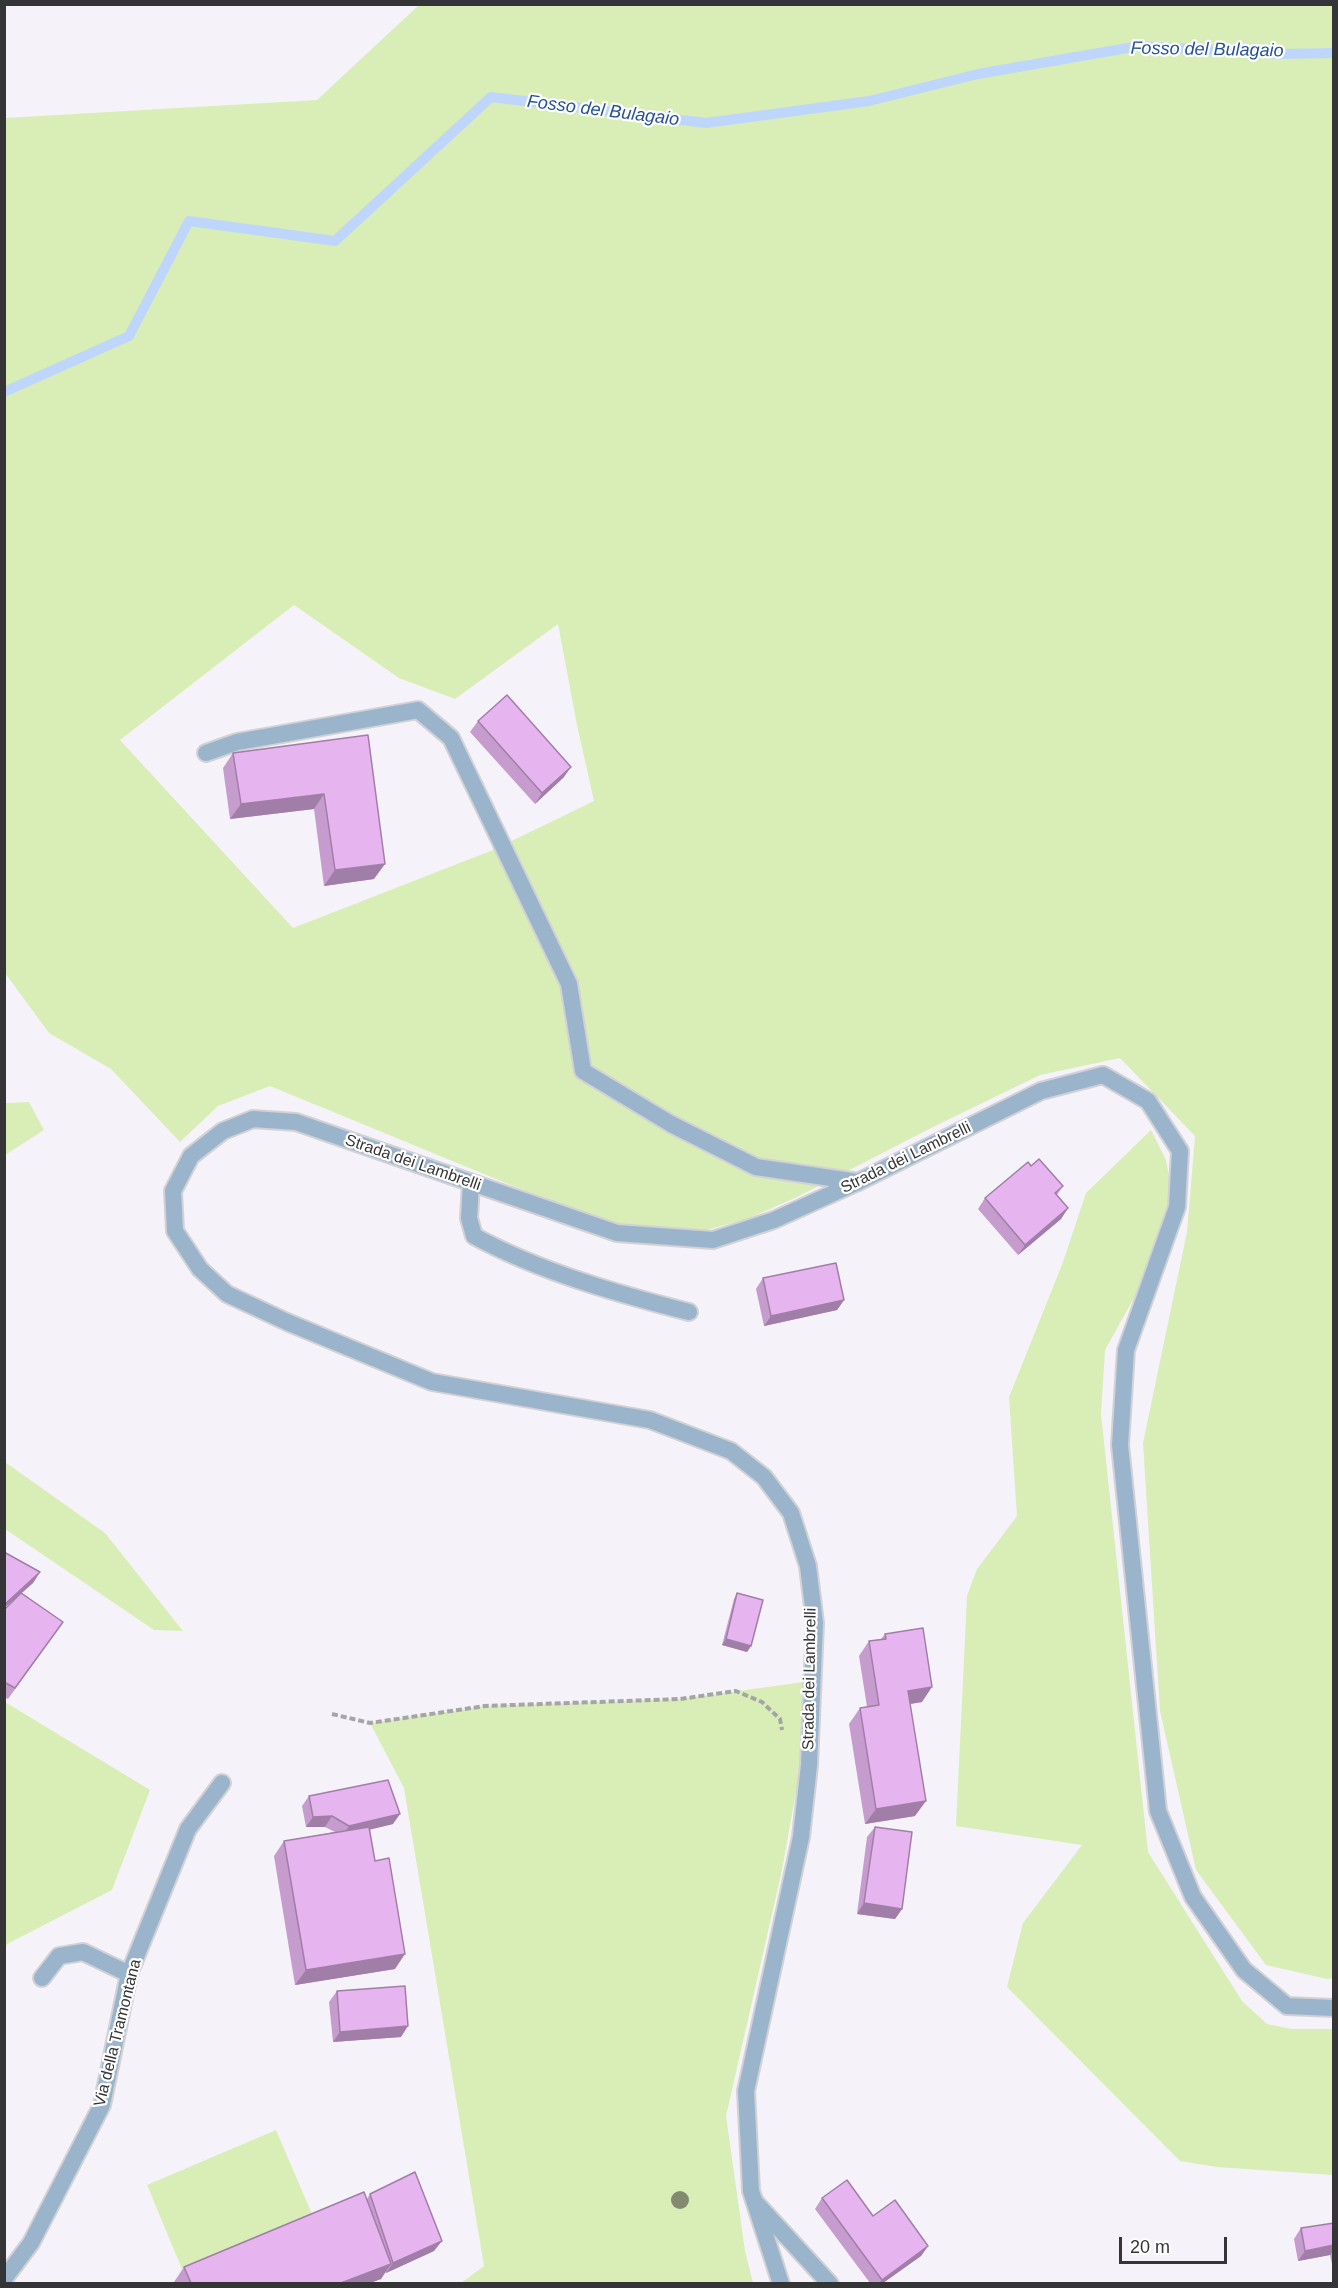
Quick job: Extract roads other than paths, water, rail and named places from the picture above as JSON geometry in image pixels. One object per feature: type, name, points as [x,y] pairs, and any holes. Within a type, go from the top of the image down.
[{"type":"street","points":[[206,753],[237,742],[418,710],[451,738],[569,984],[583,1071],[671,1124],[756,1167],[858,1182]]},
{"type":"street","name":"Strada dei Lambrelli","points":[[781,2283],[751,2191],[746,2091],[801,1837],[809,1765],[815,1623],[808,1566],[791,1514],[764,1478],[730,1451],[650,1420],[432,1382],[286,1322],[227,1294],[200,1269],[175,1231],[173,1191],[191,1156],[223,1131],[253,1119],[296,1122],[617,1233],[712,1240],[774,1220],[858,1182],[1041,1090],[1103,1075],[1148,1101],[1180,1151],[1177,1207],[1126,1350],[1120,1445],[1158,1811],[1193,1897],[1244,1970],[1287,2006],[1334,2008]]},
{"type":"street","points":[[471,1183],[469,1218],[474,1236],[507,1254],[689,1312]]},
{"type":"street","name":"Via della Tramontana","points":[[4,2279],[31,2243],[102,2105],[129,1974],[188,1829],[222,1783]]},
{"type":"street","points":[[42,1978],[59,1956],[83,1952],[129,1974]]},
{"type":"street","points":[[755,2202],[830,2283]]},
{"type":"waterway","name":"Fosso del Bulagaio","points":[[4,392],[129,336],[189,221],[335,241],[491,97],[706,123],[869,101],[978,74],[1139,46],[1281,54],[1334,53]]}]
